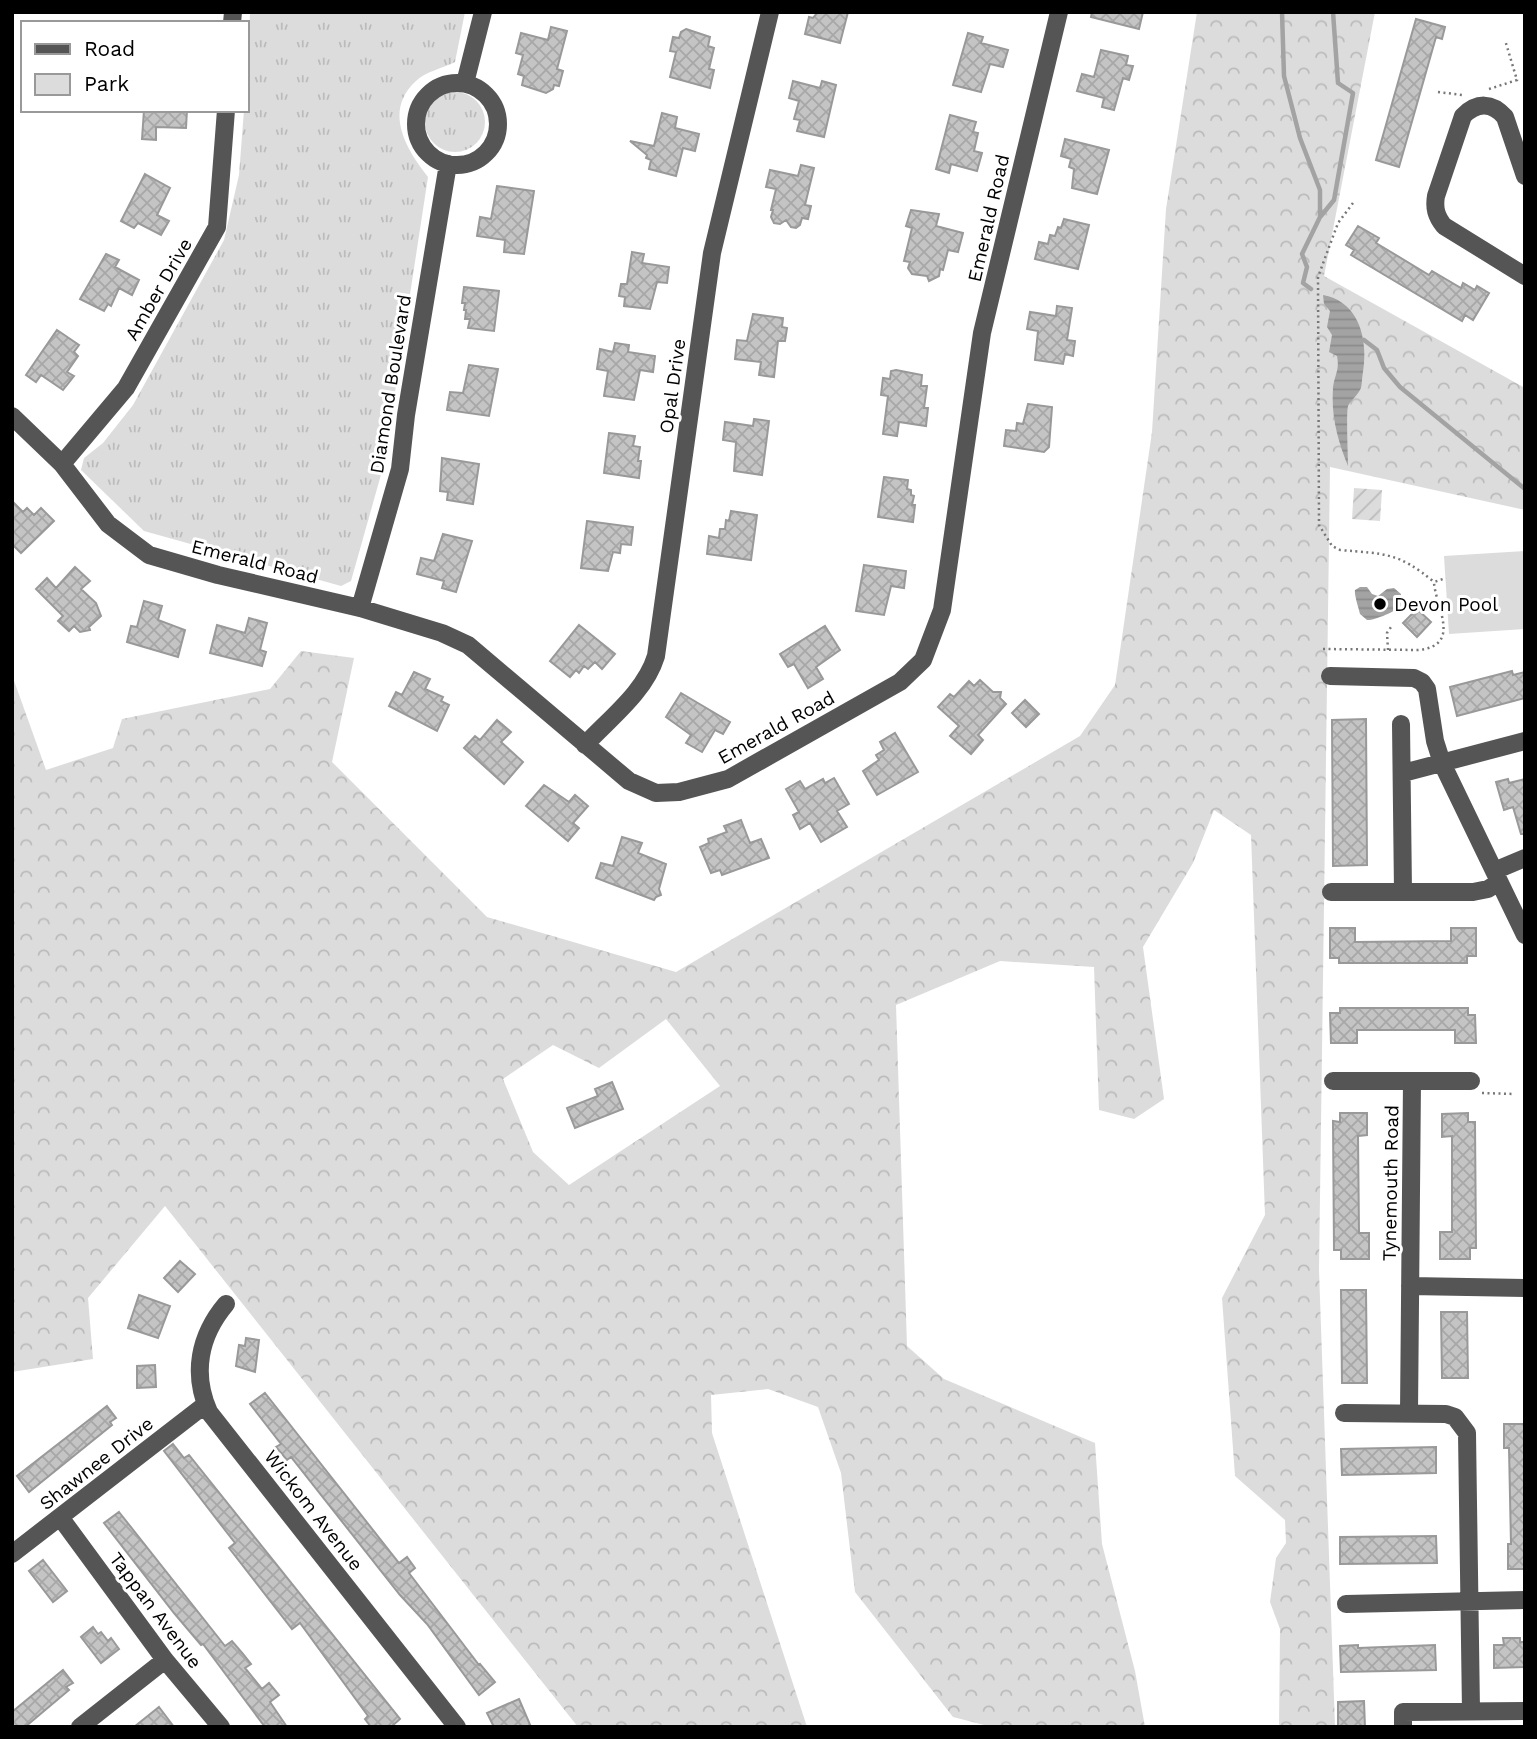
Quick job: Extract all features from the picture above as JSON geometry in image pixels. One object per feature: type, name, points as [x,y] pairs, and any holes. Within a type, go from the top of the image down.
[{"type":"street","points":[[465,83],[483,12]]},
{"type":"street","name":"Opal Drive","points":[[585,745],[638,690],[651,672],[656,656],[712,253],[770,12]]},
{"type":"street","name":"Emerald Road","points":[[12,416],[62,464],[108,524],[149,555],[218,575],[360,608],[442,633],[468,645],[629,781],[656,793],[703,788],[727,779],[900,682],[923,660],[942,610],[982,333],[1059,12]]},
{"type":"street","points":[[450,83],[465,83],[482,92],[491,101],[497,118],[497,131],[488,150],[480,158],[448,164],[429,155],[422,146],[416,128],[416,117],[428,94],[438,87],[450,83]]},
{"type":"street","points":[[1525,176],[1505,117],[1490,105],[1480,105],[1463,116],[1434,207],[1444,226],[1525,276]]},
{"type":"street","name":"Amber Drive","points":[[62,464],[126,388],[217,228],[226,112]]},
{"type":"street","name":"Diamond Boulevard","points":[[360,608],[400,469],[406,415],[448,164]]},
{"type":"street","points":[[1330,676],[1414,678],[1422,682],[1427,689],[1435,741],[1442,763],[1525,935]]},
{"type":"street","points":[[1401,724],[1403,892]]},
{"type":"street","points":[[1403,773],[1525,741]]},
{"type":"street","points":[[1331,892],[1473,892],[1488,889],[1497,877],[1525,858]]},
{"type":"street","name":"Tynemouth Road","points":[[1333,1081],[1471,1081]]},
{"type":"street","name":"Tynemouth Road","points":[[1409,1413],[1412,1081]]},
{"type":"street","points":[[1410,1286],[1525,1287]]},
{"type":"street","name":"Wickom Avenue","points":[[226,1304],[209,1329],[202,1347],[200,1385],[209,1412],[457,1727]]},
{"type":"street","name":"Shawnee Drive","points":[[12,1554],[206,1404]]},
{"type":"street","points":[[1344,1413],[1446,1414],[1455,1417],[1466,1433],[1471,1711]]},
{"type":"street","name":"Tappan Avenue","points":[[60,1517],[165,1660],[220,1727]]},
{"type":"street","points":[[1346,1604],[1525,1600]]},
{"type":"street","points":[[80,1727],[165,1660]]},
{"type":"street","points":[[1403,1727],[1403,1712],[1525,1711]]},
{"type":"path","points":[[1480,92],[1517,80],[1504,40]]},
{"type":"path","points":[[1438,92],[1461,96],[1470,92]]},
{"type":"path","points":[[1323,649],[1428,649],[1440,640],[1443,626],[1434,582],[1393,555],[1340,550],[1332,546],[1319,526],[1318,277],[1338,223],[1353,203]]},
{"type":"path","points":[[1434,582],[1446,578]]},
{"type":"path","points":[[1388,650],[1387,633],[1391,627]]},
{"type":"path","points":[[1471,1081],[1474,1093],[1515,1094]]},
{"type":"green space","points":[[250,12],[465,12],[455,62],[416,81],[406,93],[401,105],[401,130],[412,154],[428,177],[384,464],[351,581],[341,586],[144,531],[81,470],[84,458],[103,443],[133,405],[224,240],[239,175],[244,112],[248,112]]},
{"type":"green space","points":[[1197,12],[1375,12],[1324,276],[1525,388],[1525,510],[1330,467],[1319,1270],[1335,1727],[1279,1727],[1280,1629],[1270,1602],[1276,1558],[1286,1543],[1285,1520],[1235,1476],[1222,1298],[1265,1215],[1251,835],[1214,810],[1193,863],[1143,947],[1164,1099],[1134,1119],[1099,1110],[1094,967],[1000,961],[896,1005],[907,1346],[944,1379],[1095,1443],[1102,1544],[1135,1671],[1145,1727],[992,1727],[953,1717],[855,1592],[841,1473],[818,1407],[768,1389],[711,1395],[712,1433],[807,1727],[578,1727],[165,1206],[88,1298],[93,1359],[12,1372],[12,675],[46,770],[113,748],[122,719],[270,689],[301,651],[354,658],[332,762],[487,917],[676,972],[1080,736],[1115,685],[1152,432],[1166,209]],"holes":[[[666,1019],[720,1086],[569,1185],[533,1152],[503,1079],[553,1045],[599,1068]]]},
{"type":"green space","points":[[449,92],[461,92],[480,105],[485,122],[483,134],[472,147],[461,152],[449,152],[430,139],[425,128],[425,116],[438,97]]},
{"type":"green space","points":[[1354,488],[1382,490],[1380,521],[1352,519]]},
{"type":"green space","points":[[1525,551],[1525,629],[1449,634],[1444,556]]},
{"type":"shaded area","points":[[1323,295],[1346,305],[1359,324],[1364,347],[1361,388],[1348,406],[1348,466],[1334,419],[1333,389],[1338,361],[1337,356],[1329,352],[1332,335],[1327,327],[1330,311],[1324,304]]},
{"type":"shaded area","name":"Devon Pool","points":[[1367,587],[1372,594],[1378,596],[1387,589],[1394,588],[1401,594],[1401,606],[1385,615],[1367,620],[1360,614],[1356,598],[1355,590]]},
{"type":"building","points":[[818,12],[848,12],[840,43],[805,34],[809,17],[813,18]]},
{"type":"building","points":[[1092,12],[1143,12],[1139,29],[1091,17]]},
{"type":"building","points":[[1416,19],[1445,27],[1442,39],[1436,37],[1399,167],[1376,160]]},
{"type":"building","points":[[551,27],[567,31],[557,69],[563,71],[559,86],[554,85],[553,89],[546,93],[522,85],[524,76],[518,74],[523,55],[516,53],[521,33],[548,40]]},
{"type":"building","points":[[686,29],[710,37],[708,46],[714,48],[709,69],[714,70],[710,88],[670,77],[676,52],[670,51],[673,37],[679,38],[681,32]]},
{"type":"building","points":[[968,33],[983,37],[981,43],[1008,50],[1003,67],[990,64],[981,92],[953,85]]},
{"type":"building","points":[[1101,50],[1128,56],[1126,65],[1133,66],[1129,80],[1123,78],[1114,110],[1102,107],[1104,98],[1077,91],[1082,74],[1094,77]]},
{"type":"building","points":[[793,81],[820,88],[822,81],[836,85],[824,137],[797,131],[800,120],[794,119],[799,101],[789,98]]},
{"type":"building","points":[[144,112],[187,112],[186,128],[156,127],[156,140],[142,139]]},
{"type":"building","points":[[662,113],[677,117],[675,128],[699,134],[695,151],[683,148],[676,176],[649,169],[651,160],[630,141],[654,146]]},
{"type":"building","points":[[950,115],[976,122],[973,132],[978,133],[974,151],[982,153],[977,171],[951,164],[949,173],[936,169]]},
{"type":"building","points":[[1065,139],[1109,150],[1097,194],[1072,188],[1074,169],[1069,167],[1071,159],[1061,156]]},
{"type":"building","points":[[801,165],[814,168],[805,205],[811,206],[808,219],[802,218],[796,228],[791,227],[786,220],[780,224],[774,223],[771,210],[776,189],[766,187],[770,170],[798,176]]},
{"type":"building","points":[[145,174],[170,188],[157,215],[169,221],[161,235],[138,223],[134,228],[121,221]]},
{"type":"building","points":[[497,186],[534,191],[524,254],[504,252],[505,240],[477,236],[480,217],[491,219]]},
{"type":"building","points":[[911,210],[939,214],[936,226],[963,233],[958,252],[948,250],[943,270],[940,269],[939,276],[929,281],[927,276],[912,274],[908,268],[910,262],[904,261],[912,228],[906,226]]},
{"type":"building","points":[[1064,219],[1089,225],[1078,269],[1035,259],[1039,242],[1048,244],[1050,235],[1055,236]]},
{"type":"building","points":[[1358,226],[1379,238],[1376,243],[1429,275],[1432,271],[1461,288],[1463,283],[1475,290],[1477,286],[1489,293],[1473,320],[1465,315],[1462,321],[1351,255],[1354,250],[1346,245]]},
{"type":"building","points":[[632,252],[644,254],[642,263],[669,267],[667,283],[657,282],[650,309],[624,306],[625,297],[619,296],[621,284],[627,284]]},
{"type":"building","points":[[106,254],[119,260],[115,267],[139,280],[132,295],[119,288],[111,306],[108,304],[104,311],[80,299]]},
{"type":"building","points":[[464,287],[499,291],[494,331],[468,328],[470,319],[465,319],[465,303],[462,303]]},
{"type":"building","points":[[1057,306],[1072,308],[1067,340],[1075,341],[1073,356],[1065,354],[1063,364],[1035,360],[1038,331],[1027,329],[1030,312],[1056,316]]},
{"type":"building","points":[[753,314],[783,318],[782,327],[787,328],[785,341],[778,341],[774,377],[759,375],[761,362],[735,359],[737,340],[747,341]]},
{"type":"building","points":[[57,330],[79,345],[74,352],[78,356],[67,372],[74,376],[63,390],[41,375],[36,382],[26,375]]},
{"type":"building","points":[[615,343],[629,345],[628,352],[655,356],[653,372],[640,370],[634,400],[604,396],[608,371],[597,369],[600,349],[613,352]]},
{"type":"building","points":[[469,365],[498,369],[489,416],[447,410],[450,392],[463,393]]},
{"type":"building","points":[[891,371],[922,375],[921,386],[927,386],[924,408],[928,408],[926,426],[899,422],[897,436],[883,434],[888,396],[881,395],[883,378],[890,379]]},
{"type":"building","points":[[1028,404],[1052,407],[1049,447],[1044,452],[1004,446],[1006,430],[1016,431],[1017,423],[1023,424]]},
{"type":"building","points":[[754,419],[769,421],[762,475],[734,471],[736,442],[723,440],[725,422],[753,426]]},
{"type":"building","points":[[609,433],[635,436],[633,446],[640,447],[639,478],[604,473]]},
{"type":"building","points":[[442,458],[479,464],[473,504],[447,500],[448,492],[440,491]]},
{"type":"building","points":[[884,477],[908,480],[907,489],[911,490],[911,495],[914,496],[913,522],[878,517]]},
{"type":"building","points":[[12,501],[23,512],[27,508],[34,515],[41,508],[54,521],[21,553],[12,544]]},
{"type":"building","points":[[731,511],[757,515],[751,560],[707,554],[709,536],[719,538],[720,529],[725,529]]},
{"type":"building","points":[[587,521],[633,527],[631,545],[621,544],[620,553],[613,552],[608,571],[581,568]]},
{"type":"building","points":[[443,534],[472,541],[456,592],[442,588],[444,581],[417,574],[421,558],[434,561]]},
{"type":"building","points":[[864,565],[906,571],[904,588],[891,586],[884,615],[856,611]]},
{"type":"building","points":[[75,567],[90,581],[81,589],[96,603],[101,616],[89,627],[90,630],[80,632],[74,626],[69,631],[58,621],[63,616],[36,589],[47,578],[56,588]]},
{"type":"building","points":[[144,601],[162,606],[158,620],[185,630],[178,657],[127,642],[131,626],[137,627]]},
{"type":"building","points":[[1417,609],[1431,622],[1417,637],[1403,623]]},
{"type":"building","points":[[249,618],[267,623],[260,650],[266,652],[262,666],[210,653],[217,625],[245,633]]},
{"type":"building","points":[[579,625],[615,654],[602,669],[595,662],[588,669],[584,666],[579,673],[576,670],[570,677],[550,661]]},
{"type":"building","points":[[825,626],[840,650],[816,667],[823,679],[808,688],[794,664],[788,667],[780,654]]},
{"type":"building","points":[[1512,671],[1513,675],[1525,672],[1525,698],[1457,716],[1450,687]]},
{"type":"building","points":[[414,672],[430,679],[425,689],[443,697],[441,701],[449,705],[437,731],[389,706],[396,692],[402,695]]},
{"type":"building","points":[[980,680],[993,692],[1001,692],[1000,698],[1006,704],[978,735],[983,740],[971,754],[950,736],[959,726],[938,707],[950,694],[954,697],[969,681],[974,686]]},
{"type":"building","points":[[681,693],[730,722],[723,734],[715,730],[702,752],[686,743],[691,735],[666,717]]},
{"type":"building","points":[[1025,700],[1039,714],[1026,727],[1012,713]]},
{"type":"building","points":[[1366,719],[1367,865],[1333,866],[1332,720]]},
{"type":"building","points":[[497,720],[511,732],[501,742],[523,762],[504,784],[464,748],[475,736],[480,740]]},
{"type":"building","points":[[895,733],[918,772],[877,795],[863,771],[879,760],[876,755],[884,750],[880,742]]},
{"type":"building","points":[[834,778],[849,804],[837,811],[847,827],[821,842],[810,823],[800,829],[793,815],[799,812],[786,789],[800,781],[805,789],[823,779],[825,783]]},
{"type":"building","points":[[1508,779],[1509,783],[1525,779],[1525,834],[1521,834],[1513,807],[1504,810],[1496,782]]},
{"type":"building","points":[[544,785],[569,802],[575,795],[588,806],[573,823],[579,828],[568,841],[526,806]]},
{"type":"building","points":[[741,820],[750,843],[761,839],[769,858],[722,875],[720,870],[711,873],[700,847],[709,843],[708,839],[727,832],[724,826]]},
{"type":"building","points":[[622,837],[642,843],[638,853],[666,864],[659,889],[661,895],[654,900],[596,878],[601,863],[613,866]]},
{"type":"building","points":[[1330,928],[1355,928],[1355,942],[1451,941],[1451,928],[1476,928],[1476,956],[1467,956],[1467,963],[1339,963],[1339,958],[1330,958]]},
{"type":"building","points":[[1340,1008],[1468,1008],[1468,1015],[1475,1015],[1476,1043],[1455,1043],[1455,1030],[1357,1030],[1357,1043],[1331,1043],[1330,1013],[1340,1013]]},
{"type":"building","points":[[612,1082],[623,1109],[575,1128],[567,1108],[598,1096],[595,1089]]},
{"type":"building","points":[[1340,1113],[1367,1113],[1367,1135],[1358,1136],[1359,1233],[1369,1233],[1369,1259],[1341,1259],[1341,1250],[1334,1250],[1333,1121],[1340,1122]]},
{"type":"building","points":[[1468,1113],[1468,1122],[1475,1122],[1476,1248],[1470,1248],[1470,1259],[1440,1259],[1440,1232],[1452,1232],[1452,1136],[1442,1137],[1442,1114]]},
{"type":"building","points":[[180,1261],[195,1274],[178,1292],[164,1278]]},
{"type":"building","points":[[1341,1290],[1366,1290],[1367,1383],[1342,1383]]},
{"type":"building","points":[[139,1295],[170,1306],[158,1338],[128,1328]]},
{"type":"building","points":[[1441,1312],[1467,1312],[1468,1378],[1442,1378]]},
{"type":"building","points":[[246,1338],[259,1340],[255,1372],[236,1366],[239,1345],[245,1346]]},
{"type":"building","points":[[155,1365],[156,1387],[137,1388],[137,1366]]},
{"type":"building","points":[[265,1393],[399,1563],[407,1557],[415,1568],[409,1573],[495,1682],[479,1695],[427,1624],[400,1595],[291,1457],[287,1460],[276,1447],[281,1444],[250,1404]]},
{"type":"building","points":[[107,1406],[116,1418],[110,1422],[112,1425],[29,1492],[17,1476]]},
{"type":"building","points":[[1504,1424],[1525,1424],[1525,1569],[1508,1569],[1508,1544],[1511,1544],[1509,1448],[1504,1448]]},
{"type":"building","points":[[173,1444],[184,1458],[189,1455],[400,1719],[391,1727],[371,1727],[365,1719],[368,1716],[300,1623],[292,1629],[229,1548],[235,1543],[164,1451]]},
{"type":"building","points":[[1436,1447],[1436,1473],[1342,1475],[1341,1449]]},
{"type":"building","points":[[119,1512],[225,1646],[232,1641],[243,1654],[251,1664],[245,1668],[262,1689],[269,1683],[279,1695],[270,1702],[287,1727],[265,1727],[203,1644],[201,1645],[174,1613],[104,1523]]},
{"type":"building","points":[[1436,1536],[1437,1563],[1340,1564],[1340,1537]]},
{"type":"building","points":[[43,1560],[67,1591],[53,1602],[29,1571]]},
{"type":"building","points":[[93,1627],[108,1641],[111,1638],[119,1649],[101,1663],[81,1637]]},
{"type":"building","points":[[1503,1638],[1520,1638],[1520,1642],[1525,1642],[1525,1667],[1494,1668],[1494,1645],[1504,1645]]},
{"type":"building","points":[[1358,1645],[1358,1648],[1435,1645],[1436,1670],[1341,1672],[1340,1646]]},
{"type":"building","points":[[63,1670],[73,1683],[66,1687],[69,1690],[25,1727],[12,1727],[12,1712]]},
{"type":"building","points":[[519,1699],[531,1727],[494,1727],[487,1713]]},
{"type":"building","points":[[1364,1701],[1365,1727],[1338,1727],[1338,1702]]},
{"type":"building","points":[[159,1707],[174,1727],[134,1727]]},
{"type":"waterway","points":[[1282,12],[1284,76],[1300,138],[1320,190],[1320,217],[1302,254],[1307,267],[1303,283],[1311,289]]},
{"type":"waterway","points":[[1321,216],[1334,200],[1353,93],[1338,83],[1333,12]]},
{"type":"waterway","points":[[1364,340],[1377,350],[1384,368],[1400,387],[1525,489]]},
{"type":"place","name":"Devon Pool","points":[[1380,604]]}]
